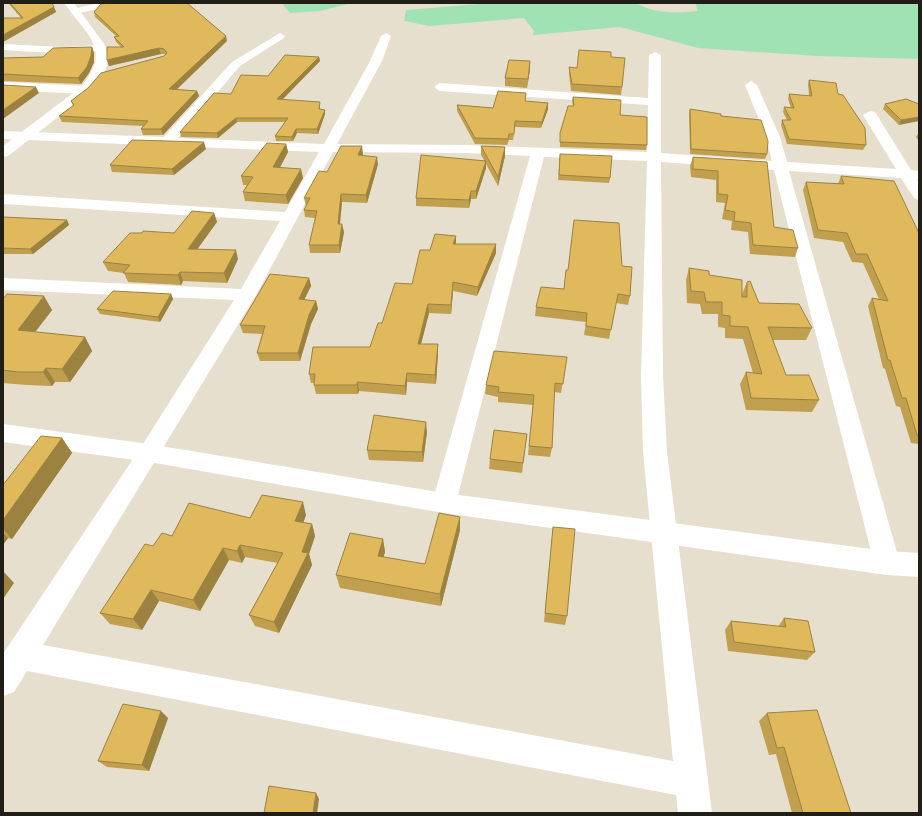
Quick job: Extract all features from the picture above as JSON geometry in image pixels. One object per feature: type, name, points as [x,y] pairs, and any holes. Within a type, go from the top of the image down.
[{"type":"street","points":[[72,7],[112,3]]},
{"type":"street","points":[[3,153],[85,90],[103,73],[103,57],[100,43],[72,7]]},
{"type":"street","points":[[168,142],[236,64],[280,36]]},
{"type":"street","points":[[3,681],[149,453],[247,295],[376,61],[386,36]]},
{"type":"street","points":[[3,47],[63,50],[101,48]]},
{"type":"street","points":[[655,55],[652,376],[655,452],[665,533],[690,781],[695,813]]},
{"type":"street","points":[[751,85],[773,137],[781,164],[887,563]]},
{"type":"street","points":[[3,86],[85,90]]},
{"type":"street","points":[[440,87],[655,102]]},
{"type":"street","points":[[870,115],[913,175],[919,195]]},
{"type":"street","points":[[3,135],[328,148],[466,149],[654,157],[781,164],[913,175]]},
{"type":"street","points":[[444,503],[538,152]]},
{"type":"street","points":[[3,200],[290,216]]},
{"type":"street","points":[[3,284],[247,295]]},
{"type":"street","points":[[3,433],[149,453],[444,503],[887,563],[919,565]]},
{"type":"street","points":[[20,655],[690,781]]},
{"type":"green space","points":[[286,3],[352,3],[320,11],[290,13],[283,5]]},
{"type":"green space","points":[[492,3],[636,3],[643,7],[658,11],[682,12],[698,11],[695,3],[914,3],[919,5],[919,59],[817,56],[698,48],[620,27],[533,35],[534,31],[524,18],[429,26],[404,21],[406,10]]},
{"type":"building","points":[[10,3],[52,3],[54,7],[3,35],[3,18],[23,18]]},
{"type":"building","points":[[187,3],[226,36],[169,89],[197,91],[161,129],[141,129],[148,121],[59,116],[74,105],[71,101],[88,88],[101,73],[164,56],[167,53],[164,49],[159,48],[107,60],[107,47],[124,47],[114,37],[119,36],[94,12],[101,4]]},
{"type":"building","points":[[92,47],[91,56],[87,67],[78,78],[3,74],[3,58],[43,57],[53,48]]},
{"type":"building","points":[[579,50],[611,52],[611,57],[625,58],[622,87],[572,84],[569,67],[577,68]]},
{"type":"building","points":[[285,55],[319,57],[277,99],[320,102],[319,109],[325,110],[317,129],[296,129],[292,137],[275,136],[288,118],[236,118],[217,133],[180,132],[214,93],[231,94],[241,75],[268,76]]},
{"type":"building","points":[[509,60],[530,61],[528,79],[505,78]]},
{"type":"building","points":[[809,80],[836,83],[838,94],[843,95],[865,128],[866,145],[789,139],[782,120],[791,120],[784,107],[794,108],[789,94],[812,96]]},
{"type":"building","points":[[3,85],[36,87],[3,110]]},
{"type":"building","points":[[498,91],[526,93],[525,101],[548,103],[542,122],[515,121],[514,134],[509,134],[508,139],[475,138],[457,105],[493,108]]},
{"type":"building","points":[[573,97],[621,100],[620,115],[647,117],[647,145],[560,142],[560,133],[568,106],[574,106]]},
{"type":"building","points":[[906,99],[919,104],[919,117],[901,120],[885,104]]},
{"type":"building","points":[[690,109],[721,114],[721,116],[761,120],[768,141],[767,154],[691,149]]},
{"type":"building","points":[[132,140],[204,142],[172,169],[110,165]]},
{"type":"building","points":[[267,143],[286,144],[273,167],[301,169],[286,195],[243,192],[253,177],[241,176]]},
{"type":"building","points":[[341,146],[362,146],[358,155],[377,157],[366,195],[341,194],[338,224],[342,224],[339,245],[309,245],[317,211],[304,210],[310,198],[304,198],[319,171],[327,172]]},
{"type":"building","points":[[481,146],[505,147],[498,177]]},
{"type":"building","points":[[560,154],[612,156],[610,178],[559,175]]},
{"type":"building","points":[[421,155],[486,161],[476,191],[471,191],[469,200],[416,198]]},
{"type":"building","points":[[693,157],[767,162],[774,227],[793,230],[798,248],[753,245],[751,223],[734,221],[735,212],[725,210],[728,195],[718,194],[718,171],[693,169]]},
{"type":"building","points":[[841,176],[894,181],[919,233],[919,435],[917,435],[906,398],[902,398],[890,360],[888,360],[872,298],[888,301],[867,254],[856,254],[847,233],[818,230],[806,182],[844,184]]},
{"type":"building","points":[[192,211],[214,213],[188,249],[236,250],[224,273],[180,272],[178,275],[123,273],[130,265],[103,262],[130,233],[142,233],[143,231],[174,233]]},
{"type":"building","points":[[3,217],[67,220],[30,249],[3,248]]},
{"type":"building","points":[[574,220],[619,223],[622,266],[632,267],[630,296],[618,294],[611,330],[586,326],[587,313],[536,307],[541,287],[564,289],[566,270],[568,270]]},
{"type":"building","points":[[435,234],[456,236],[453,244],[496,244],[478,287],[453,282],[451,305],[428,304],[418,344],[438,344],[435,375],[407,373],[405,386],[357,382],[357,385],[314,385],[315,374],[309,374],[313,347],[370,347],[378,323],[382,323],[395,283],[412,284],[420,250],[430,250]]},
{"type":"building","points":[[689,268],[709,271],[709,275],[742,280],[742,297],[747,297],[747,282],[750,281],[759,303],[799,304],[812,328],[768,327],[786,375],[809,375],[819,400],[751,398],[746,372],[762,374],[748,327],[730,326],[730,316],[722,315],[722,302],[706,302],[704,292],[691,291]]},
{"type":"building","points":[[270,274],[309,278],[299,299],[316,301],[309,315],[298,353],[257,353],[265,326],[240,325]]},
{"type":"building","points":[[113,291],[171,294],[158,317],[97,309]]},
{"type":"building","points":[[7,294],[44,296],[18,330],[85,337],[62,369],[46,368],[43,372],[18,372],[3,370],[3,298]]},
{"type":"building","points":[[494,351],[567,357],[563,384],[555,383],[552,448],[529,446],[534,395],[498,392],[499,387],[486,385]]},
{"type":"building","points":[[374,415],[426,422],[422,452],[367,450]]},
{"type":"building","points":[[494,430],[527,434],[523,463],[490,459]]},
{"type":"building","points":[[41,436],[62,438],[3,520],[3,485]]},
{"type":"building","points":[[262,495],[303,502],[295,521],[312,524],[302,552],[308,553],[274,622],[249,615],[283,553],[240,545],[237,551],[223,548],[193,600],[151,590],[133,619],[100,613],[145,544],[153,546],[162,533],[172,536],[189,503],[250,518]]},
{"type":"building","points":[[439,513],[460,517],[440,594],[336,575],[350,533],[383,539],[378,556],[425,564]]},
{"type":"building","points":[[553,527],[575,529],[567,616],[545,613]]},
{"type":"building","points":[[784,618],[808,621],[815,652],[734,642],[731,621],[786,627]]},
{"type":"building","points":[[123,704],[161,711],[142,765],[98,761]]},
{"type":"building","points":[[817,710],[851,813],[803,813],[784,747],[777,748],[767,713]]},
{"type":"building","points":[[269,786],[316,793],[313,813],[264,813]]}]
